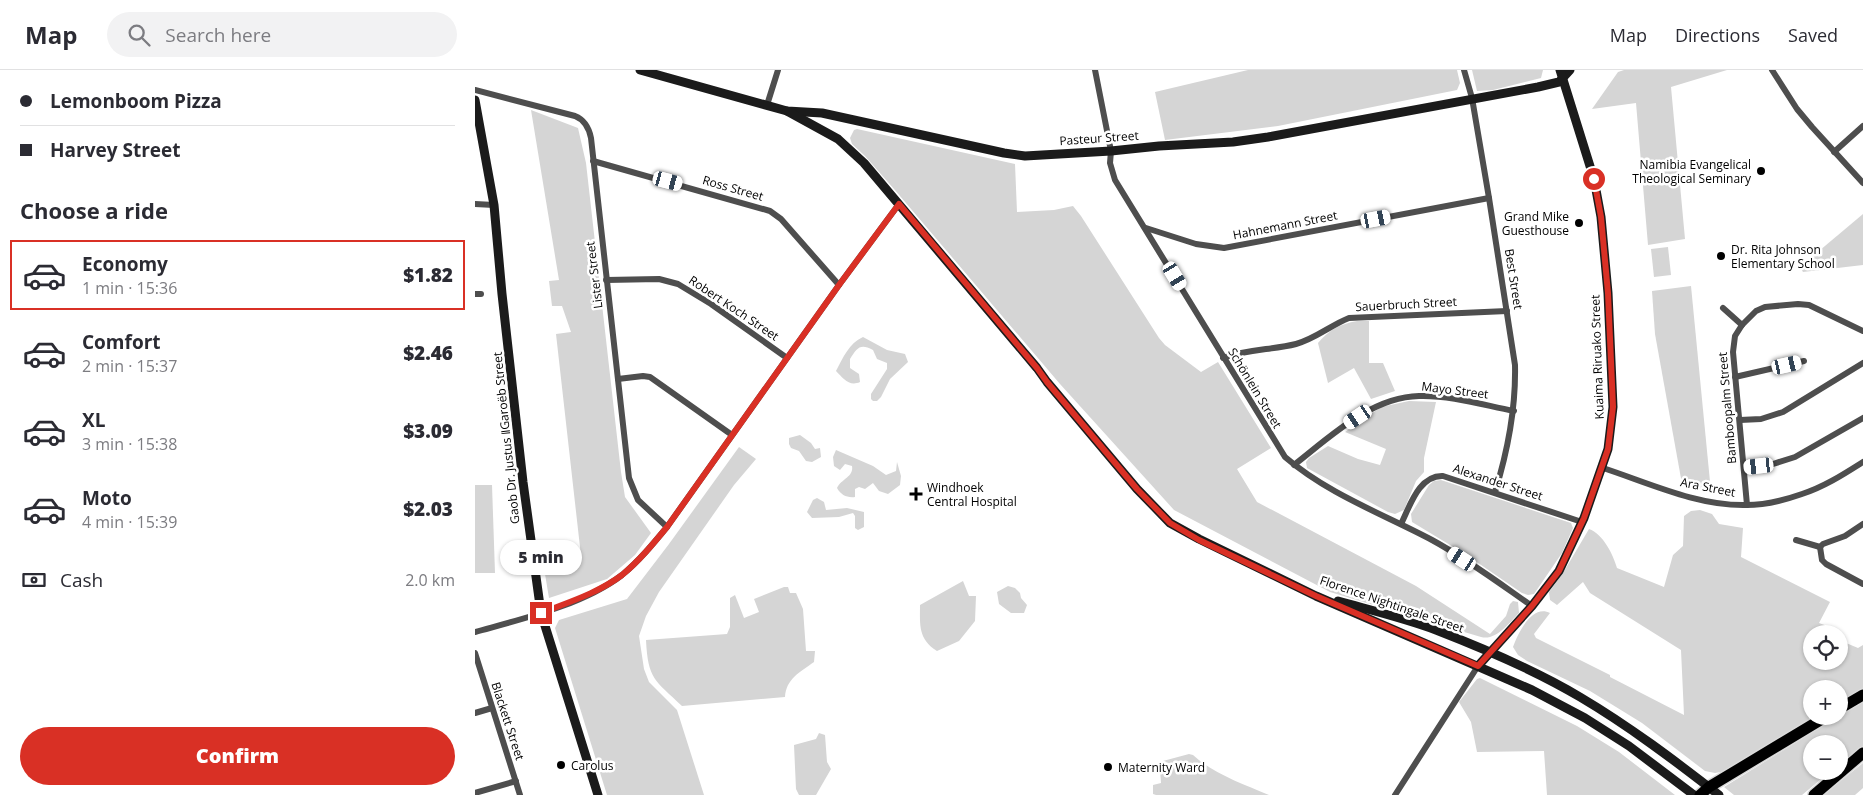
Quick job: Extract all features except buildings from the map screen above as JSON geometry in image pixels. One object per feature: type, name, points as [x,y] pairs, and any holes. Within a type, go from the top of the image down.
[{"type":"highway","points":[[1848,704],[1863,695]]},
{"type":"highway","points":[[1711,793],[1813,725]]},
{"type":"highway","points":[[1814,795],[1863,753]]},
{"type":"main road","points":[[1561,74],[1570,70]]},
{"type":"main road","name":"Pasteur Street","points":[[645,71],[787,111],[831,115],[1016,155],[1111,151],[1233,142],[1268,137],[1538,87],[1559,82],[1561,74]]},
{"type":"main road","name":"Kuaima Riruako Street","points":[[1478,666],[1532,606],[1559,571],[1582,522],[1603,468],[1608,449],[1613,407],[1608,293],[1601,217],[1594,179],[1561,74]]},
{"type":"main road","name":"Gaob Dr. Justus ǁGaroëb Street","points":[[475,100],[494,204],[523,482],[541,613],[598,795]]},
{"type":"main road","name":"Florence Nightingale Street","points":[[787,111],[824,130],[856,154],[1137,489],[1170,523],[1199,540],[1316,596],[1532,690],[1585,718],[1629,746],[1694,795]]},
{"type":"main road","points":[[824,130],[822,127],[823,120],[831,115]]},
{"type":"main road","name":"Florence Nightingale Street","points":[[1037,368],[1050,380],[1165,513],[1185,527],[1327,597],[1435,630],[1490,652],[1553,682],[1606,713],[1649,742],[1711,793]]},
{"type":"street","points":[[767,105],[778,70]]},
{"type":"street","name":"Schönlein Street","points":[[1095,70],[1111,151],[1110,163],[1115,180],[1285,457],[1328,487],[1450,551],[1532,606]]},
{"type":"street","name":"Best Street","points":[[1464,70],[1471,98],[1489,198],[1515,365],[1514,411],[1506,455],[1495,492]]},
{"type":"street","points":[[1772,70],[1797,109],[1863,183]]},
{"type":"street","name":"Lister Street","points":[[475,90],[581,119],[590,133],[631,485],[638,500],[667,527]]},
{"type":"street","points":[[1834,152],[1863,126]]},
{"type":"street","name":"Ross Street","points":[[593,161],[770,211],[781,219],[839,285]]},
{"type":"street","name":"Hahnemann Street","points":[[1145,228],[1196,244],[1224,248],[1489,198]]},
{"type":"street","points":[[475,204],[494,204]]},
{"type":"street","points":[[475,632],[541,613],[591,594],[607,585],[638,561],[667,527],[899,204]]},
{"type":"street","name":"Robert Koch Street","points":[[606,280],[659,279],[678,284],[711,304],[787,358]]},
{"type":"street","name":"Bamboopalm Street","points":[[1747,505],[1733,345],[1735,336],[1742,325],[1761,309],[1804,304],[1863,331]]},
{"type":"street","points":[[1723,308],[1742,325]]},
{"type":"street","name":"Sauerbruch Street","points":[[1223,358],[1245,351],[1298,344],[1309,340],[1335,323],[1349,318],[1507,311]]},
{"type":"street","points":[[1735,377],[1804,361]]},
{"type":"street","points":[[1740,420],[1761,419],[1783,412],[1863,363]]},
{"type":"street","points":[[618,379],[651,377],[732,435]]},
{"type":"street","name":"Mayo Street","points":[[1294,465],[1333,434],[1371,409],[1396,399],[1435,396],[1514,411]]},
{"type":"street","points":[[1744,467],[1773,464],[1795,458],[1863,418]]},
{"type":"street","name":"Ara Street","points":[[1603,468],[1684,495],[1731,504],[1747,505],[1765,503],[1803,494],[1823,486],[1863,462]]},
{"type":"street","name":"Alexander Street","points":[[1401,524],[1423,484],[1436,476],[1443,476],[1495,492],[1582,522]]},
{"type":"street","points":[[1821,547],[1823,544],[1845,536],[1863,524]]},
{"type":"street","points":[[1795,540],[1821,547]]},
{"type":"street","points":[[1821,547],[1823,560],[1826,564],[1863,584]]},
{"type":"street","name":"Blackett Street","points":[[475,653],[520,795]]},
{"type":"street","name":"Kuaima Riruako Street","points":[[1395,795],[1478,666]]},
{"type":"street","points":[[475,713],[493,708]]},
{"type":"street","points":[[475,793],[516,781]]},
{"type":"shaded area","points":[[1248,70],[1457,70],[1460,83],[1457,90],[1278,126],[1165,140],[1155,92]]},
{"type":"shaded area","points":[[1472,70],[1543,70],[1541,78],[1493,90],[1477,91]]},
{"type":"shaded area","points":[[1624,70],[1727,70],[1671,87],[1685,239],[1648,245],[1636,103],[1592,109],[1618,72]]},
{"type":"shaded area","points":[[531,110],[578,128],[586,163],[625,497],[651,533],[635,555],[607,579],[549,598],[544,568],[581,556],[556,334],[571,332],[562,306],[552,306],[549,281],[559,280]]},
{"type":"shaded area","points":[[857,129],[1015,164],[1017,212],[1054,210],[1073,206],[1165,345],[1201,372],[1218,362],[1271,448],[1237,469],[1257,502],[1416,586],[1490,634],[1506,616],[1513,601],[1518,602],[1519,613],[1497,634],[1487,638],[1330,592],[1174,510],[1060,384],[894,189],[852,144],[850,138],[854,130]]},
{"type":"shaded area","points":[[1863,214],[1863,265],[1803,272],[1800,267]]},
{"type":"shaded area","points":[[1668,247],[1671,275],[1654,277],[1651,249]]},
{"type":"shaded area","points":[[1691,286],[1711,492],[1682,484],[1655,334],[1652,291]]},
{"type":"shaded area","points":[[1357,321],[1369,321],[1369,363],[1383,363],[1395,391],[1371,399],[1354,368],[1328,383],[1318,343],[1335,328]]},
{"type":"shaded area","points":[[863,337],[887,350],[905,354],[908,362],[890,379],[877,401],[871,399],[871,394],[887,369],[887,363],[877,359],[873,350],[865,347],[859,348],[850,359],[850,368],[859,374],[860,382],[849,383],[836,371],[850,347]]},
{"type":"shaded area","points":[[1409,401],[1436,402],[1424,458],[1424,472],[1416,481],[1404,510],[1395,514],[1388,512],[1307,468],[1306,462],[1309,458],[1328,446],[1358,459],[1380,465],[1386,449],[1345,432],[1381,407]]},
{"type":"shaded area","points":[[800,435],[811,443],[815,449],[820,448],[821,457],[812,462],[806,461],[799,451],[791,448],[789,438]]},
{"type":"shaded area","points":[[739,447],[756,459],[734,485],[659,592],[646,616],[639,636],[644,669],[649,682],[677,710],[704,795],[607,795],[555,628],[559,620],[627,599]]},
{"type":"shaded area","points":[[836,450],[873,466],[886,475],[896,471],[897,462],[901,476],[900,485],[888,494],[879,491],[873,483],[865,489],[859,487],[855,489],[855,497],[845,496],[837,488],[851,473],[852,466],[845,464],[840,470],[834,466],[833,457]]},
{"type":"shaded area","points":[[1441,480],[1571,523],[1573,528],[1562,553],[1534,594],[1522,593],[1465,554],[1412,522],[1411,514],[1429,485],[1434,481]]},
{"type":"shaded area","points":[[475,485],[492,485],[495,573],[475,573]]},
{"type":"shaded area","points":[[817,498],[824,502],[826,510],[847,508],[864,512],[864,527],[858,530],[855,528],[855,516],[853,513],[839,517],[812,518],[807,512],[813,500]]},
{"type":"shaded area","points":[[1700,510],[1712,514],[1719,524],[1743,528],[1741,557],[1830,602],[1819,623],[1824,625],[1803,625],[1803,670],[1848,670],[1848,644],[1858,648],[1863,645],[1863,689],[1848,698],[1848,680],[1803,680],[1804,725],[1727,771],[1715,773],[1705,771],[1642,723],[1590,691],[1527,661],[1518,655],[1513,647],[1522,628],[1532,616],[1543,611],[1550,613],[1534,634],[1536,638],[1684,715],[1681,650],[1590,593],[1583,582],[1557,605],[1550,600],[1549,592],[1563,573],[1589,529],[1599,535],[1607,545],[1617,568],[1664,587],[1673,555],[1683,546],[1684,516],[1691,511]]},
{"type":"shaded area","points":[[963,581],[969,596],[976,596],[975,621],[959,641],[937,651],[926,642],[921,631],[920,605]]},
{"type":"shaded area","points":[[1008,586],[1015,588],[1020,593],[1021,598],[1027,605],[1024,613],[1011,613],[999,604],[997,592]]},
{"type":"shaded area","points":[[788,587],[790,593],[796,593],[803,609],[806,651],[815,651],[814,662],[791,681],[785,697],[682,706],[659,684],[651,672],[646,640],[727,634],[730,627],[730,598],[735,595],[744,618],[759,612],[754,599]]},
{"type":"shaded area","points":[[1480,678],[1577,726],[1619,752],[1675,795],[1547,795],[1544,751],[1477,752],[1471,722],[1459,702],[1477,679]]},
{"type":"shaded area","points":[[1863,701],[1863,746],[1848,758],[1848,735],[1808,735],[1824,725],[1848,725],[1848,710]]},
{"type":"shaded area","points":[[819,733],[825,735],[827,762],[831,769],[816,795],[799,795],[796,789],[794,745],[816,739]]},
{"type":"shaded area","points":[[1803,738],[1803,780],[1820,780],[1802,795],[1734,795],[1724,787]]},
{"type":"shaded area","points":[[1189,754],[1219,773],[1269,795],[1153,794],[1153,785],[1161,783],[1160,769],[1163,761]]},
{"type":"shaded area","points":[[1863,763],[1863,788],[1855,795],[1823,795],[1842,780],[1848,780],[1848,775]]},
{"type":"place","name":"Namibia Evangelical Theological Seminary","points":[[1761,171]]},
{"type":"place","name":"Grand Mike Guesthouse","points":[[1579,223]]},
{"type":"place","name":"Dr. Rita Johnson Elementary School","points":[[1721,256]]},
{"type":"place","name":"Windhoek Central Hospital","points":[[916,494]]},
{"type":"place","name":"Carolus","points":[[561,765]]},
{"type":"place","name":"Maternity Ward","points":[[1108,767]]},
{"type":"route","points":[[541,613],[591,594],[622,575],[638,561],[667,527],[899,204],[1099,444],[1149,502],[1170,523],[1199,540],[1316,596],[1478,666],[1532,606],[1559,571],[1584,518],[1603,468],[1608,449],[1613,407],[1608,293],[1601,217],[1594,179]]}]
